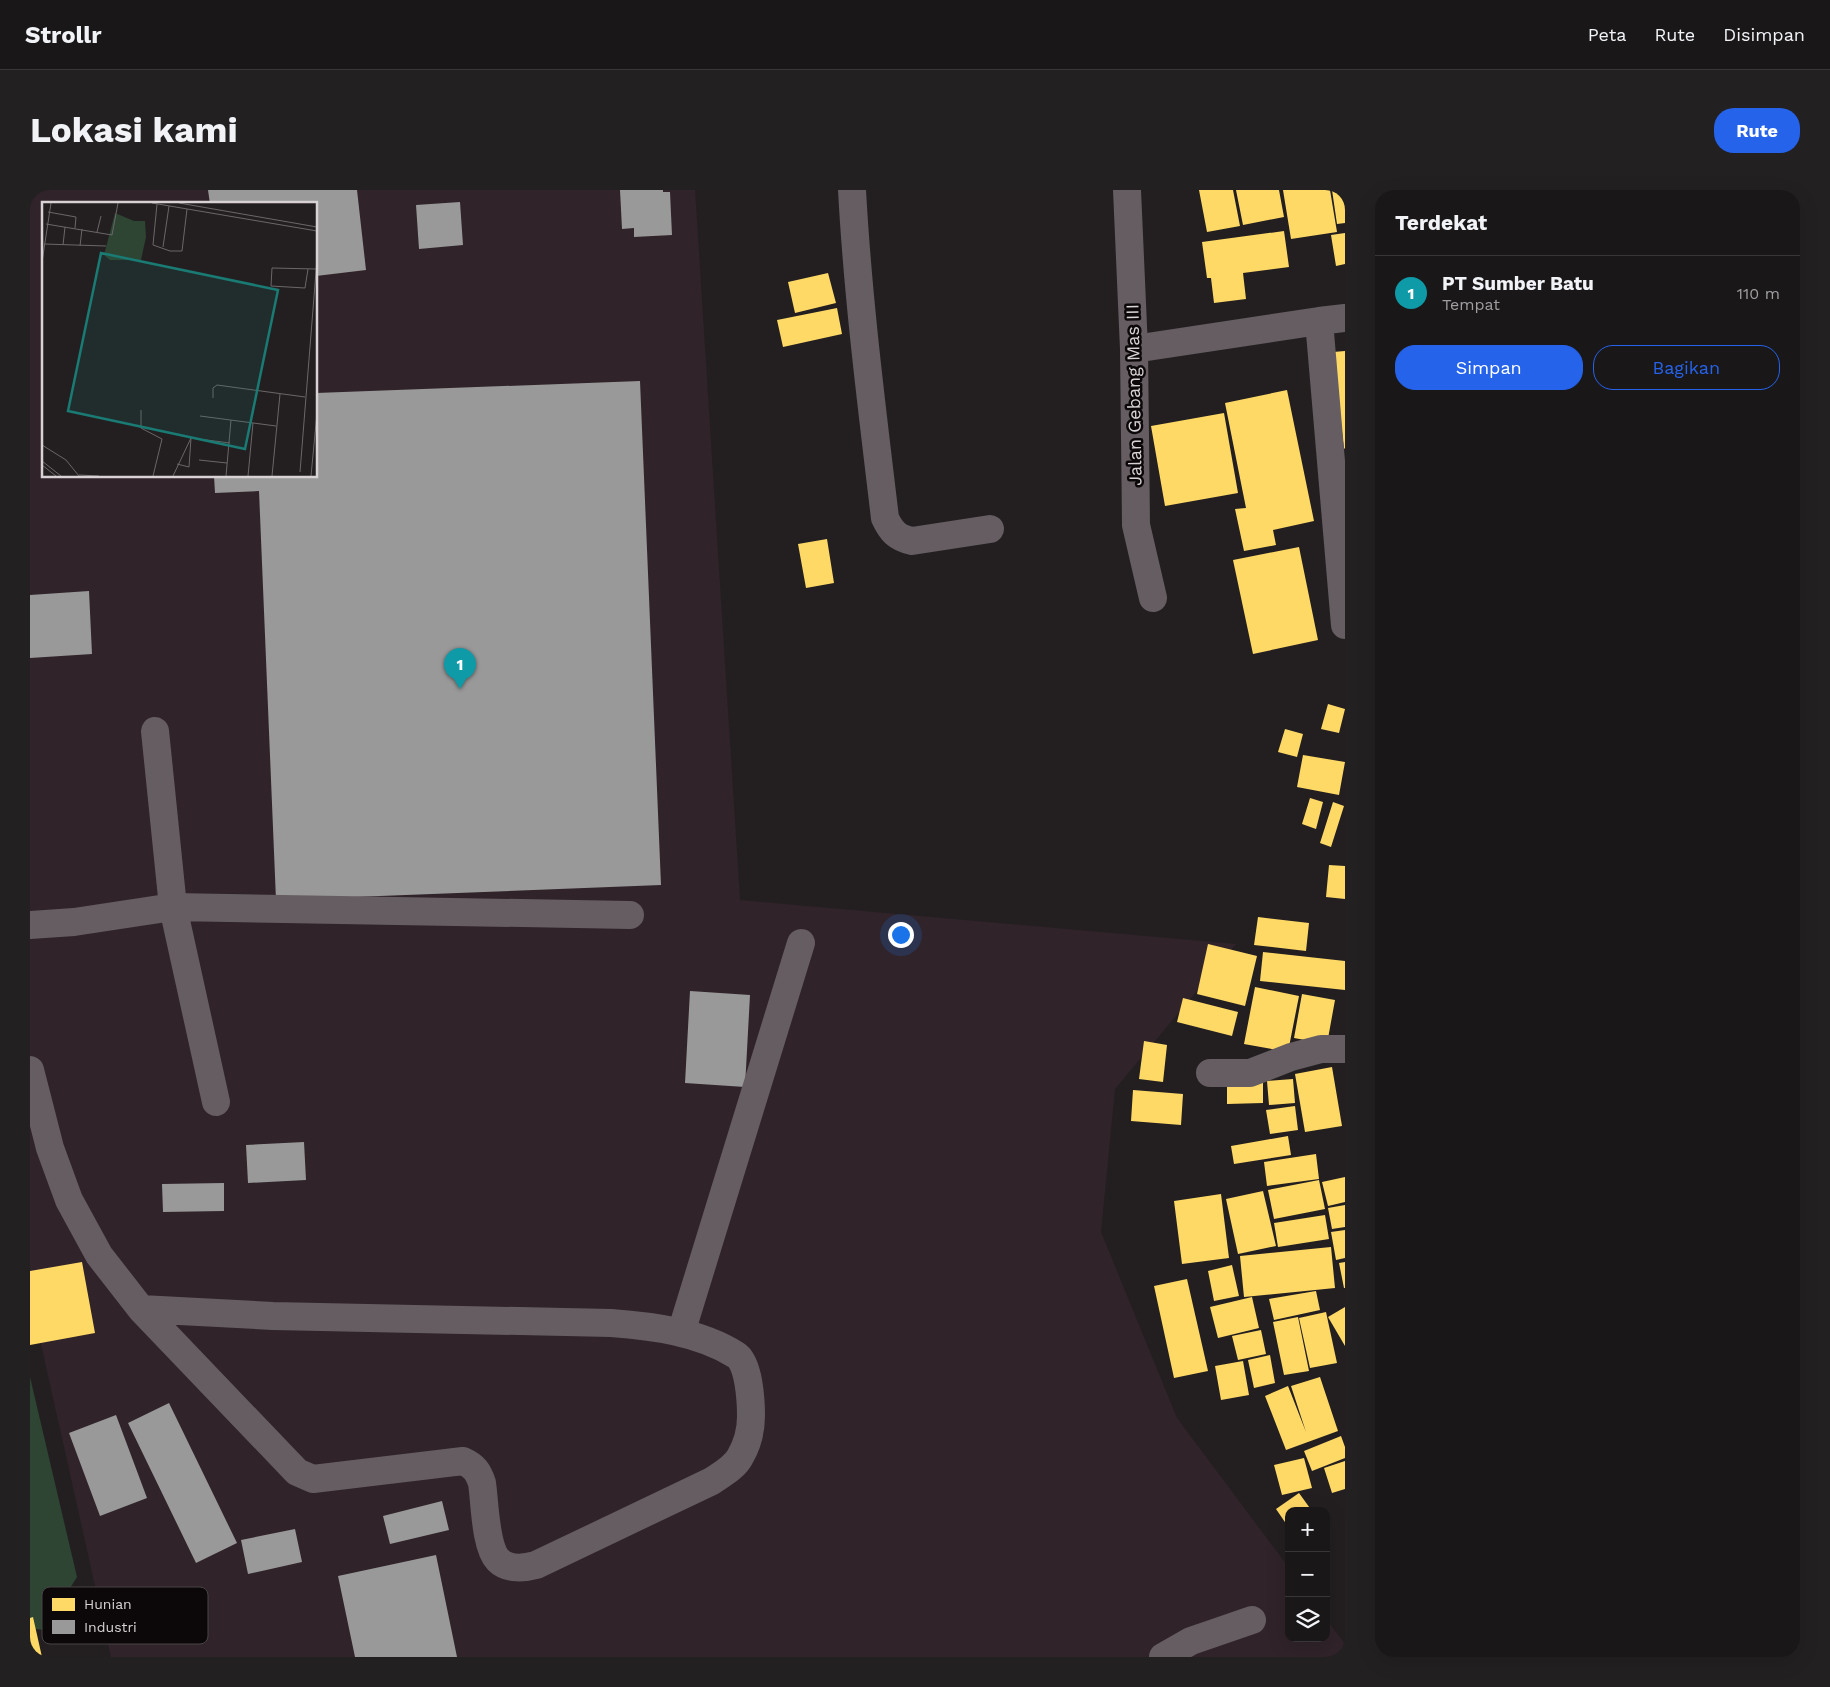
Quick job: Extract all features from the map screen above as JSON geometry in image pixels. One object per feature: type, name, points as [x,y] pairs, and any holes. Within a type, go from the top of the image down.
[{"type":"street","points":[[852,190],[860,304],[885,518],[891,531],[901,539],[912,541],[990,529]]},
{"type":"street","name":"Jalan Gebang Mas III","points":[[1127,190],[1134,349],[1136,525],[1154,598]]},
{"type":"street","points":[[1134,349],[1332,319],[1345,624]]},
{"type":"street","points":[[155,731],[172,907],[216,1102]]},
{"type":"street","points":[[30,925],[74,922],[172,907],[630,915]]},
{"type":"street","points":[[681,1333],[801,943]]},
{"type":"street","points":[[1210,1074],[1250,1073],[1291,1057],[1321,1049],[1345,1049]]},
{"type":"street","points":[[30,1070],[50,1148],[69,1200],[99,1255],[141,1309],[297,1472],[313,1479],[463,1461],[472,1465],[479,1473],[492,1550],[499,1561],[511,1566],[524,1568],[536,1565],[712,1482],[729,1470],[740,1457],[747,1442],[751,1417],[747,1378],[742,1361],[737,1356],[716,1345],[681,1333],[646,1326],[611,1323],[273,1316],[141,1309]]},
{"type":"street","points":[[1163,1657],[1191,1641],[1252,1620]]},
{"type":"shaded area","points":[[30,190],[695,190],[740,900],[1236,944],[1115,1089],[1101,1232],[1177,1418],[1285,1563],[1285,1642],[1330,1642],[1330,1624],[1345,1644],[1345,1657],[111,1657],[108,1644],[208,1644],[208,1587],[95,1587],[30,1295]]},
{"type":"green space","points":[[30,1377],[77,1577],[71,1587],[42,1587],[42,1630],[30,1628]]},
{"type":"building: Hunian","points":[[1199,190],[1233,190],[1240,226],[1207,232]]},
{"type":"building: Hunian","points":[[1236,190],[1279,190],[1284,217],[1243,225]]},
{"type":"building: Hunian","points":[[1283,190],[1330,190],[1337,232],[1291,239]]},
{"type":"building: Hunian","points":[[1332,190],[1345,190],[1345,223],[1337,224]]},
{"type":"building: Hunian","points":[[1284,231],[1289,267],[1243,273],[1246,299],[1214,303],[1211,278],[1207,278],[1202,242]]},
{"type":"building: Hunian","points":[[1345,233],[1345,264],[1336,266],[1331,235]]},
{"type":"building: Hunian","points":[[828,273],[836,303],[795,313],[788,282]]},
{"type":"building: Hunian","points":[[837,308],[842,334],[783,347],[777,320]]},
{"type":"building: Hunian","points":[[1345,351],[1345,448],[1344,449],[1333,352]]},
{"type":"building: Hunian","points":[[1287,390],[1314,521],[1273,530],[1276,545],[1244,551],[1235,509],[1246,508],[1225,403]]},
{"type":"building: Hunian","points":[[1224,413],[1238,493],[1165,506],[1151,426]]},
{"type":"building: Hunian","points":[[827,539],[834,583],[806,588],[798,544]]},
{"type":"building: Hunian","points":[[1299,547],[1318,640],[1253,654],[1233,560]]},
{"type":"building: Hunian","points":[[1328,704],[1345,709],[1339,733],[1321,729]]},
{"type":"building: Hunian","points":[[1285,729],[1303,734],[1297,757],[1278,752]]},
{"type":"building: Hunian","points":[[1303,755],[1345,762],[1339,795],[1297,787]]},
{"type":"building: Hunian","points":[[1310,798],[1323,802],[1316,829],[1302,824]]},
{"type":"building: Hunian","points":[[1333,802],[1344,806],[1331,847],[1320,843]]},
{"type":"building: Hunian","points":[[1329,865],[1345,866],[1345,899],[1326,897]]},
{"type":"building: Hunian","points":[[1258,917],[1309,923],[1306,951],[1254,945]]},
{"type":"building: Hunian","points":[[1208,944],[1257,956],[1245,1006],[1197,994]]},
{"type":"building: Hunian","points":[[1263,952],[1345,961],[1345,990],[1260,981]]},
{"type":"building: Hunian","points":[[1255,987],[1299,996],[1288,1052],[1244,1044]]},
{"type":"building: Hunian","points":[[1302,994],[1335,1000],[1327,1044],[1294,1038]]},
{"type":"building: Hunian","points":[[1183,998],[1238,1012],[1232,1036],[1177,1022]]},
{"type":"building: Hunian","points":[[1144,1041],[1167,1045],[1163,1082],[1139,1079]]},
{"type":"building: Hunian","points":[[1332,1067],[1342,1126],[1305,1132],[1295,1074]]},
{"type":"building: Hunian","points":[[1227,1077],[1263,1077],[1263,1103],[1227,1104]]},
{"type":"building: Hunian","points":[[1293,1079],[1295,1103],[1269,1105],[1267,1081]]},
{"type":"building: Hunian","points":[[1133,1090],[1183,1094],[1181,1125],[1131,1121]]},
{"type":"building: Hunian","points":[[1295,1106],[1298,1130],[1270,1134],[1266,1110]]},
{"type":"building: Hunian","points":[[1288,1136],[1291,1155],[1234,1164],[1231,1146]]},
{"type":"building: Hunian","points":[[1316,1154],[1319,1179],[1267,1186],[1264,1162]]},
{"type":"building: Hunian","points":[[1345,1177],[1345,1202],[1328,1206],[1322,1182]]},
{"type":"building: Hunian","points":[[1319,1180],[1325,1209],[1274,1219],[1268,1190]]},
{"type":"building: Hunian","points":[[1263,1191],[1276,1246],[1238,1254],[1226,1199]]},
{"type":"building: Hunian","points":[[1221,1194],[1229,1258],[1182,1264],[1174,1201]]},
{"type":"building: Hunian","points":[[1345,1205],[1345,1227],[1332,1229],[1328,1208]]},
{"type":"building: Hunian","points":[[1325,1215],[1329,1239],[1278,1247],[1274,1223]]},
{"type":"building: Hunian","points":[[1345,1230],[1345,1258],[1336,1260],[1331,1232]]},
{"type":"building: Hunian","points":[[1331,1247],[1335,1288],[1244,1297],[1240,1256]]},
{"type":"building: Hunian","points":[[82,1262],[95,1333],[30,1345],[30,1271]]},
{"type":"building: Hunian","points":[[1345,1262],[1345,1288],[1344,1288],[1339,1263]]},
{"type":"building: Hunian","points":[[1232,1265],[1239,1296],[1214,1301],[1208,1271]]},
{"type":"building: Hunian","points":[[1187,1279],[1208,1371],[1174,1378],[1154,1286]]},
{"type":"building: Hunian","points":[[1316,1291],[1320,1310],[1274,1320],[1269,1299]]},
{"type":"building: Hunian","points":[[1252,1297],[1259,1328],[1218,1338],[1210,1307]]},
{"type":"building: Hunian","points":[[1345,1307],[1345,1346],[1328,1317]]},
{"type":"building: Hunian","points":[[1326,1312],[1337,1363],[1310,1368],[1299,1318]]},
{"type":"building: Hunian","points":[[1298,1317],[1309,1371],[1284,1375],[1273,1322]]},
{"type":"building: Hunian","points":[[1261,1330],[1266,1354],[1238,1360],[1232,1336]]},
{"type":"building: Hunian","points":[[1270,1355],[1275,1383],[1254,1388],[1248,1360]]},
{"type":"building: Hunian","points":[[1243,1361],[1249,1395],[1221,1400],[1215,1366]]},
{"type":"building: Hunian","points":[[1320,1377],[1338,1431],[1286,1450],[1265,1396],[1288,1386],[1306,1432],[1291,1386]]},
{"type":"building: Hunian","points":[[1341,1436],[1345,1447],[1345,1458],[1312,1471],[1304,1451]]},
{"type":"building: Hunian","points":[[1304,1458],[1312,1488],[1282,1495],[1274,1465]]},
{"type":"building: Hunian","points":[[1345,1461],[1345,1489],[1332,1493],[1324,1468]]},
{"type":"building: Hunian","points":[[1299,1493],[1309,1507],[1285,1507],[1285,1522],[1276,1509]]},
{"type":"building: Hunian","points":[[33,1617],[42,1657],[30,1657],[30,1618]]},
{"type":"building: Industri","points":[[208,190],[357,190],[366,270],[318,276],[318,202],[210,202]]},
{"type":"building: Industri","points":[[620,190],[663,190],[663,192],[670,192],[672,235],[634,237],[634,228],[622,229]]},
{"type":"building: Industri","points":[[460,202],[463,245],[419,249],[416,205]]},
{"type":"building: Industri","points":[[640,381],[661,885],[276,900],[259,491],[215,493],[214,478],[318,478],[318,393]]},
{"type":"building: Industri","points":[[89,591],[92,654],[30,658],[30,595]]},
{"type":"building: Industri","points":[[690,991],[750,995],[745,1087],[685,1083]]},
{"type":"building: Industri","points":[[304,1142],[306,1180],[248,1183],[246,1145]]},
{"type":"building: Industri","points":[[224,1183],[224,1211],[163,1212],[162,1184]]},
{"type":"building: Industri","points":[[169,1403],[237,1543],[196,1563],[128,1423]]},
{"type":"building: Industri","points":[[116,1415],[147,1498],[100,1516],[69,1433]]},
{"type":"building: Industri","points":[[442,1501],[449,1530],[390,1544],[383,1516]]},
{"type":"building: Industri","points":[[295,1529],[302,1562],[248,1574],[241,1540]]},
{"type":"building: Industri","points":[[436,1555],[457,1657],[355,1657],[338,1576]]},
{"type":"place","name":"PT Sumber Batu","points":[[460,689]]}]
